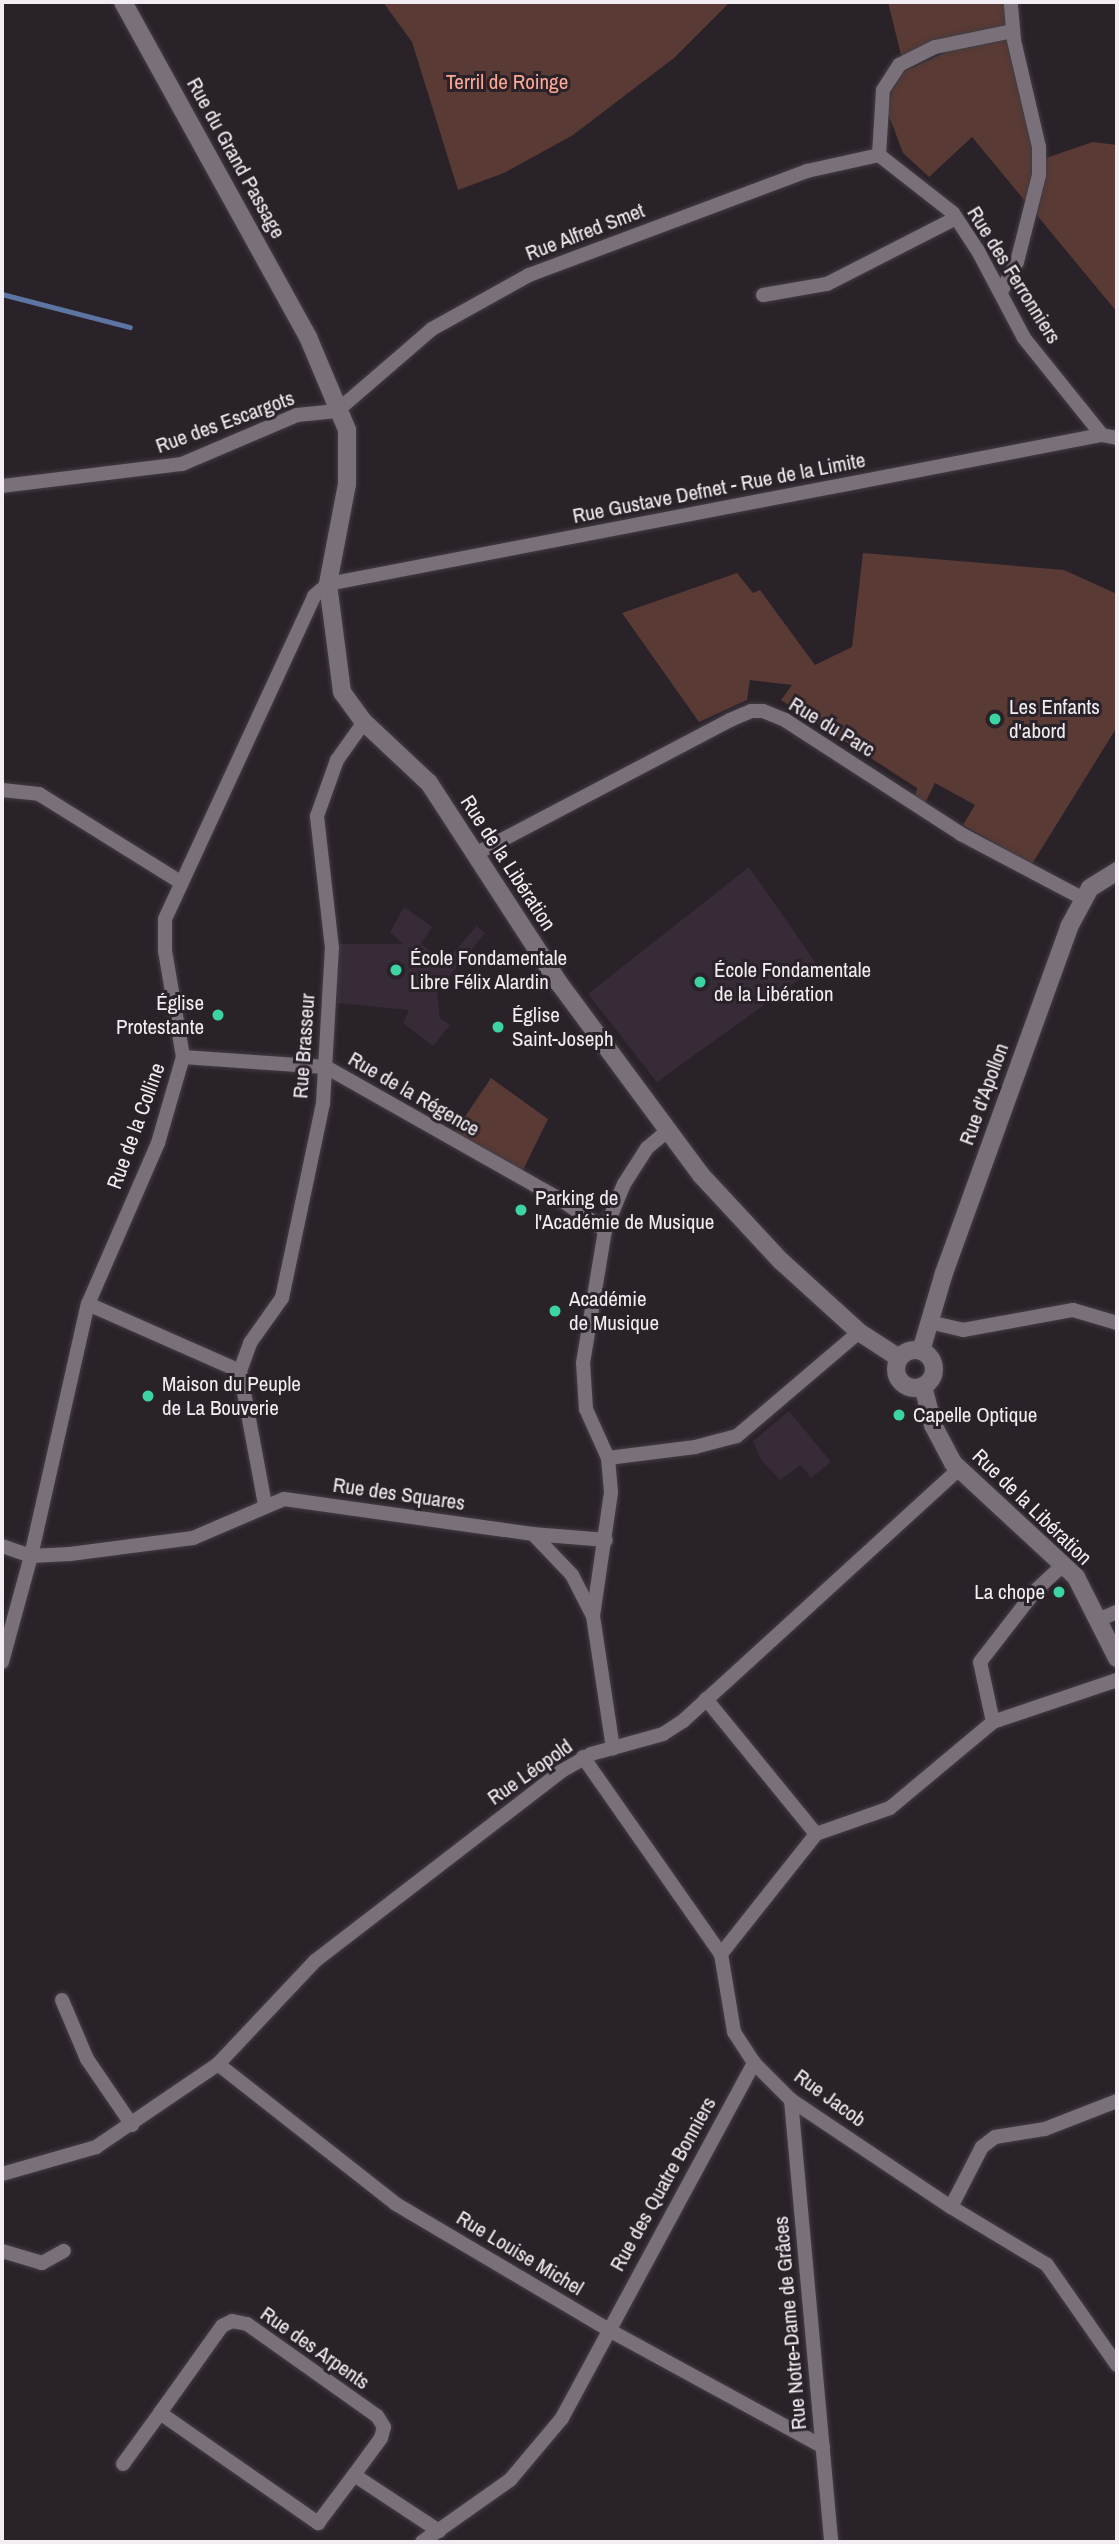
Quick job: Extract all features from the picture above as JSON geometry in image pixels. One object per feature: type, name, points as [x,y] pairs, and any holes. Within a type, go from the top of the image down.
[{"type":"street","name":"Rue du Grand Passage","points":[[123,2],[327,374],[337,411]]},
{"type":"street","points":[[1001,292],[1017,262],[1040,175],[1039,147],[1013,32],[1011,2]]},
{"type":"street","points":[[879,155],[883,90],[899,65],[935,47],[1013,32]]},
{"type":"street","name":"Rue des Ferronniers","points":[[879,155],[956,218],[1001,292],[1024,338],[1110,437]]},
{"type":"street","name":"Rue Alfred Smet","points":[[337,411],[432,329],[529,275],[807,171],[879,155]]},
{"type":"street","points":[[763,295],[827,284],[956,218]]},
{"type":"street","points":[[328,584],[346,484],[347,430],[337,411]]},
{"type":"street","name":"Rue des Escargots","points":[[2,486],[182,464],[297,415],[337,411]]},
{"type":"street","name":"Rue Gustave Defnet - Rue de la Limite","points":[[328,584],[1110,437]]},
{"type":"street","name":"Rue de la Libération","points":[[328,584],[342,692],[364,722],[429,783],[477,853],[552,973],[667,1130],[737,1217],[859,1332],[899,1358]]},
{"type":"street","name":"Rue de la Colline","points":[[2,1662],[31,1556],[88,1304],[158,1143],[183,1058],[165,951],[165,919],[179,881],[314,596],[328,584]]},
{"type":"street","name":"Rue du Parc","points":[[477,853],[751,711],[785,720],[1012,863],[1083,898]]},
{"type":"street","name":"Rue Brasseur","points":[[240,1371],[250,1343],[282,1298],[326,1067],[332,948],[317,816],[337,760],[364,722]]},
{"type":"street","points":[[2,790],[39,794],[179,881]]},
{"type":"street","name":"Rue d'Apollon","points":[[921,1351],[929,1322],[1083,898],[1092,885],[1117,871]]},
{"type":"street","name":"Rue de la Régence","points":[[183,1058],[326,1067],[561,1200],[605,1230]]},
{"type":"street","points":[[613,1748],[593,1616],[606,1540],[608,1458],[586,1409],[583,1363],[605,1230],[624,1184],[647,1148],[667,1130]]},
{"type":"street","points":[[88,1304],[240,1371],[265,1504]]},
{"type":"street","points":[[929,1322],[963,1330],[1073,1310],[1117,1323]]},
{"type":"street","points":[[608,1458],[695,1447],[737,1436],[859,1332]]},
{"type":"street","points":[[910,1350],[921,1351],[934,1367],[931,1380],[923,1386],[910,1387],[899,1380],[899,1358],[910,1350]]},
{"type":"street","name":"Rue de la Libération","points":[[923,1386],[935,1431],[959,1469],[1077,1580],[1117,1658]]},
{"type":"street","name":"Rue Léopold","points":[[2,2174],[82,2153],[132,2125],[218,2064],[315,1961],[583,1758],[663,1734],[706,1699],[959,1469]]},
{"type":"street","name":"Rue des Squares","points":[[31,1556],[193,1538],[265,1504],[284,1499],[533,1534],[606,1540]]},
{"type":"street","points":[[533,1534],[572,1575],[593,1616]]},
{"type":"street","points":[[2,1546],[31,1556]]},
{"type":"street","points":[[993,1722],[980,1662],[1035,1591],[1063,1565]]},
{"type":"street","points":[[1098,1620],[1117,1612]]},
{"type":"street","points":[[721,1954],[816,1834],[890,1808],[993,1722],[1117,1680]]},
{"type":"street","points":[[706,1699],[816,1834]]},
{"type":"street","name":"Rue Jacob","points":[[583,1758],[721,1954],[734,2032],[754,2063],[791,2100],[951,2207],[1048,2265],[1117,2365]]},
{"type":"street","points":[[62,2000],[87,2059],[132,2125]]},
{"type":"street","name":"Rue des Quatre Bonniers","points":[[422,2542],[510,2480],[562,2418],[607,2329],[754,2063]]},
{"type":"street","name":"Rue Louise Michel","points":[[218,2064],[396,2204],[607,2329],[823,2447]]},
{"type":"street","name":"Rue Notre-Dame de Grâces","points":[[791,2100],[831,2542]]},
{"type":"street","points":[[951,2207],[982,2147],[995,2137],[1045,2129],[1117,2101]]},
{"type":"street","points":[[2,2251],[42,2263],[64,2251]]},
{"type":"street","name":"Rue des Arpents","points":[[123,2464],[222,2326],[232,2321],[247,2324],[377,2416],[384,2427],[381,2438],[318,2523],[160,2413]]},
{"type":"street","points":[[354,2475],[439,2530]]},
{"type":"shaded area","name":"École Fondamentale de la Libération","points":[[749,867],[818,966],[657,1082],[588,994]]},
{"type":"shaded area","name":"École Fondamentale Libre Félix Alardin","points":[[404,907],[432,927],[421,944],[445,962],[477,926],[485,933],[437,991],[440,1018],[450,1025],[433,1046],[403,1023],[409,1010],[337,1003],[340,944],[403,944],[390,932]]},
{"type":"shaded area","points":[[789,1411],[831,1462],[811,1478],[801,1465],[780,1480],[761,1460],[753,1441]]},
{"type":"green space","name":"Terril de Roinge","points":[[383,2],[730,2],[674,58],[573,135],[504,173],[458,190],[412,42]]},
{"type":"green space","points":[[888,2],[1011,2],[1040,160],[1093,142],[1117,145],[1117,312],[972,137],[929,177],[903,153],[888,113],[892,91],[903,72],[984,35],[904,67]]},
{"type":"green space","points":[[863,553],[1064,570],[1117,594],[1117,727],[1032,864],[963,825],[975,805],[935,783],[925,803],[915,796],[917,788],[781,700],[792,685],[750,680],[747,700],[699,722],[622,613],[737,573],[753,593],[760,590],[815,665],[852,647]]},
{"type":"green space","points":[[491,1078],[548,1119],[522,1172],[454,1133]]},
{"type":"waterway","points":[[2,294],[130,327]]},
{"type":"place","name":"Les Enfants d'abord","points":[[995,719]]},
{"type":"place","name":"École Fondamentale Libre Félix Alardin","points":[[396,970]]},
{"type":"place","name":"École Fondamentale de la Libération","points":[[700,982]]},
{"type":"place","name":"Église Protestante","points":[[218,1015]]},
{"type":"place","name":"Église Saint-Joseph","points":[[498,1027]]},
{"type":"place","name":"Parking de l'Académie de Musique","points":[[521,1210]]},
{"type":"place","name":"Académie de Musique","points":[[555,1311]]},
{"type":"place","name":"Maison du Peuple de La Bouverie","points":[[148,1396]]},
{"type":"place","name":"Capelle Optique","points":[[899,1415]]},
{"type":"place","name":"La chope","points":[[1059,1592]]}]
